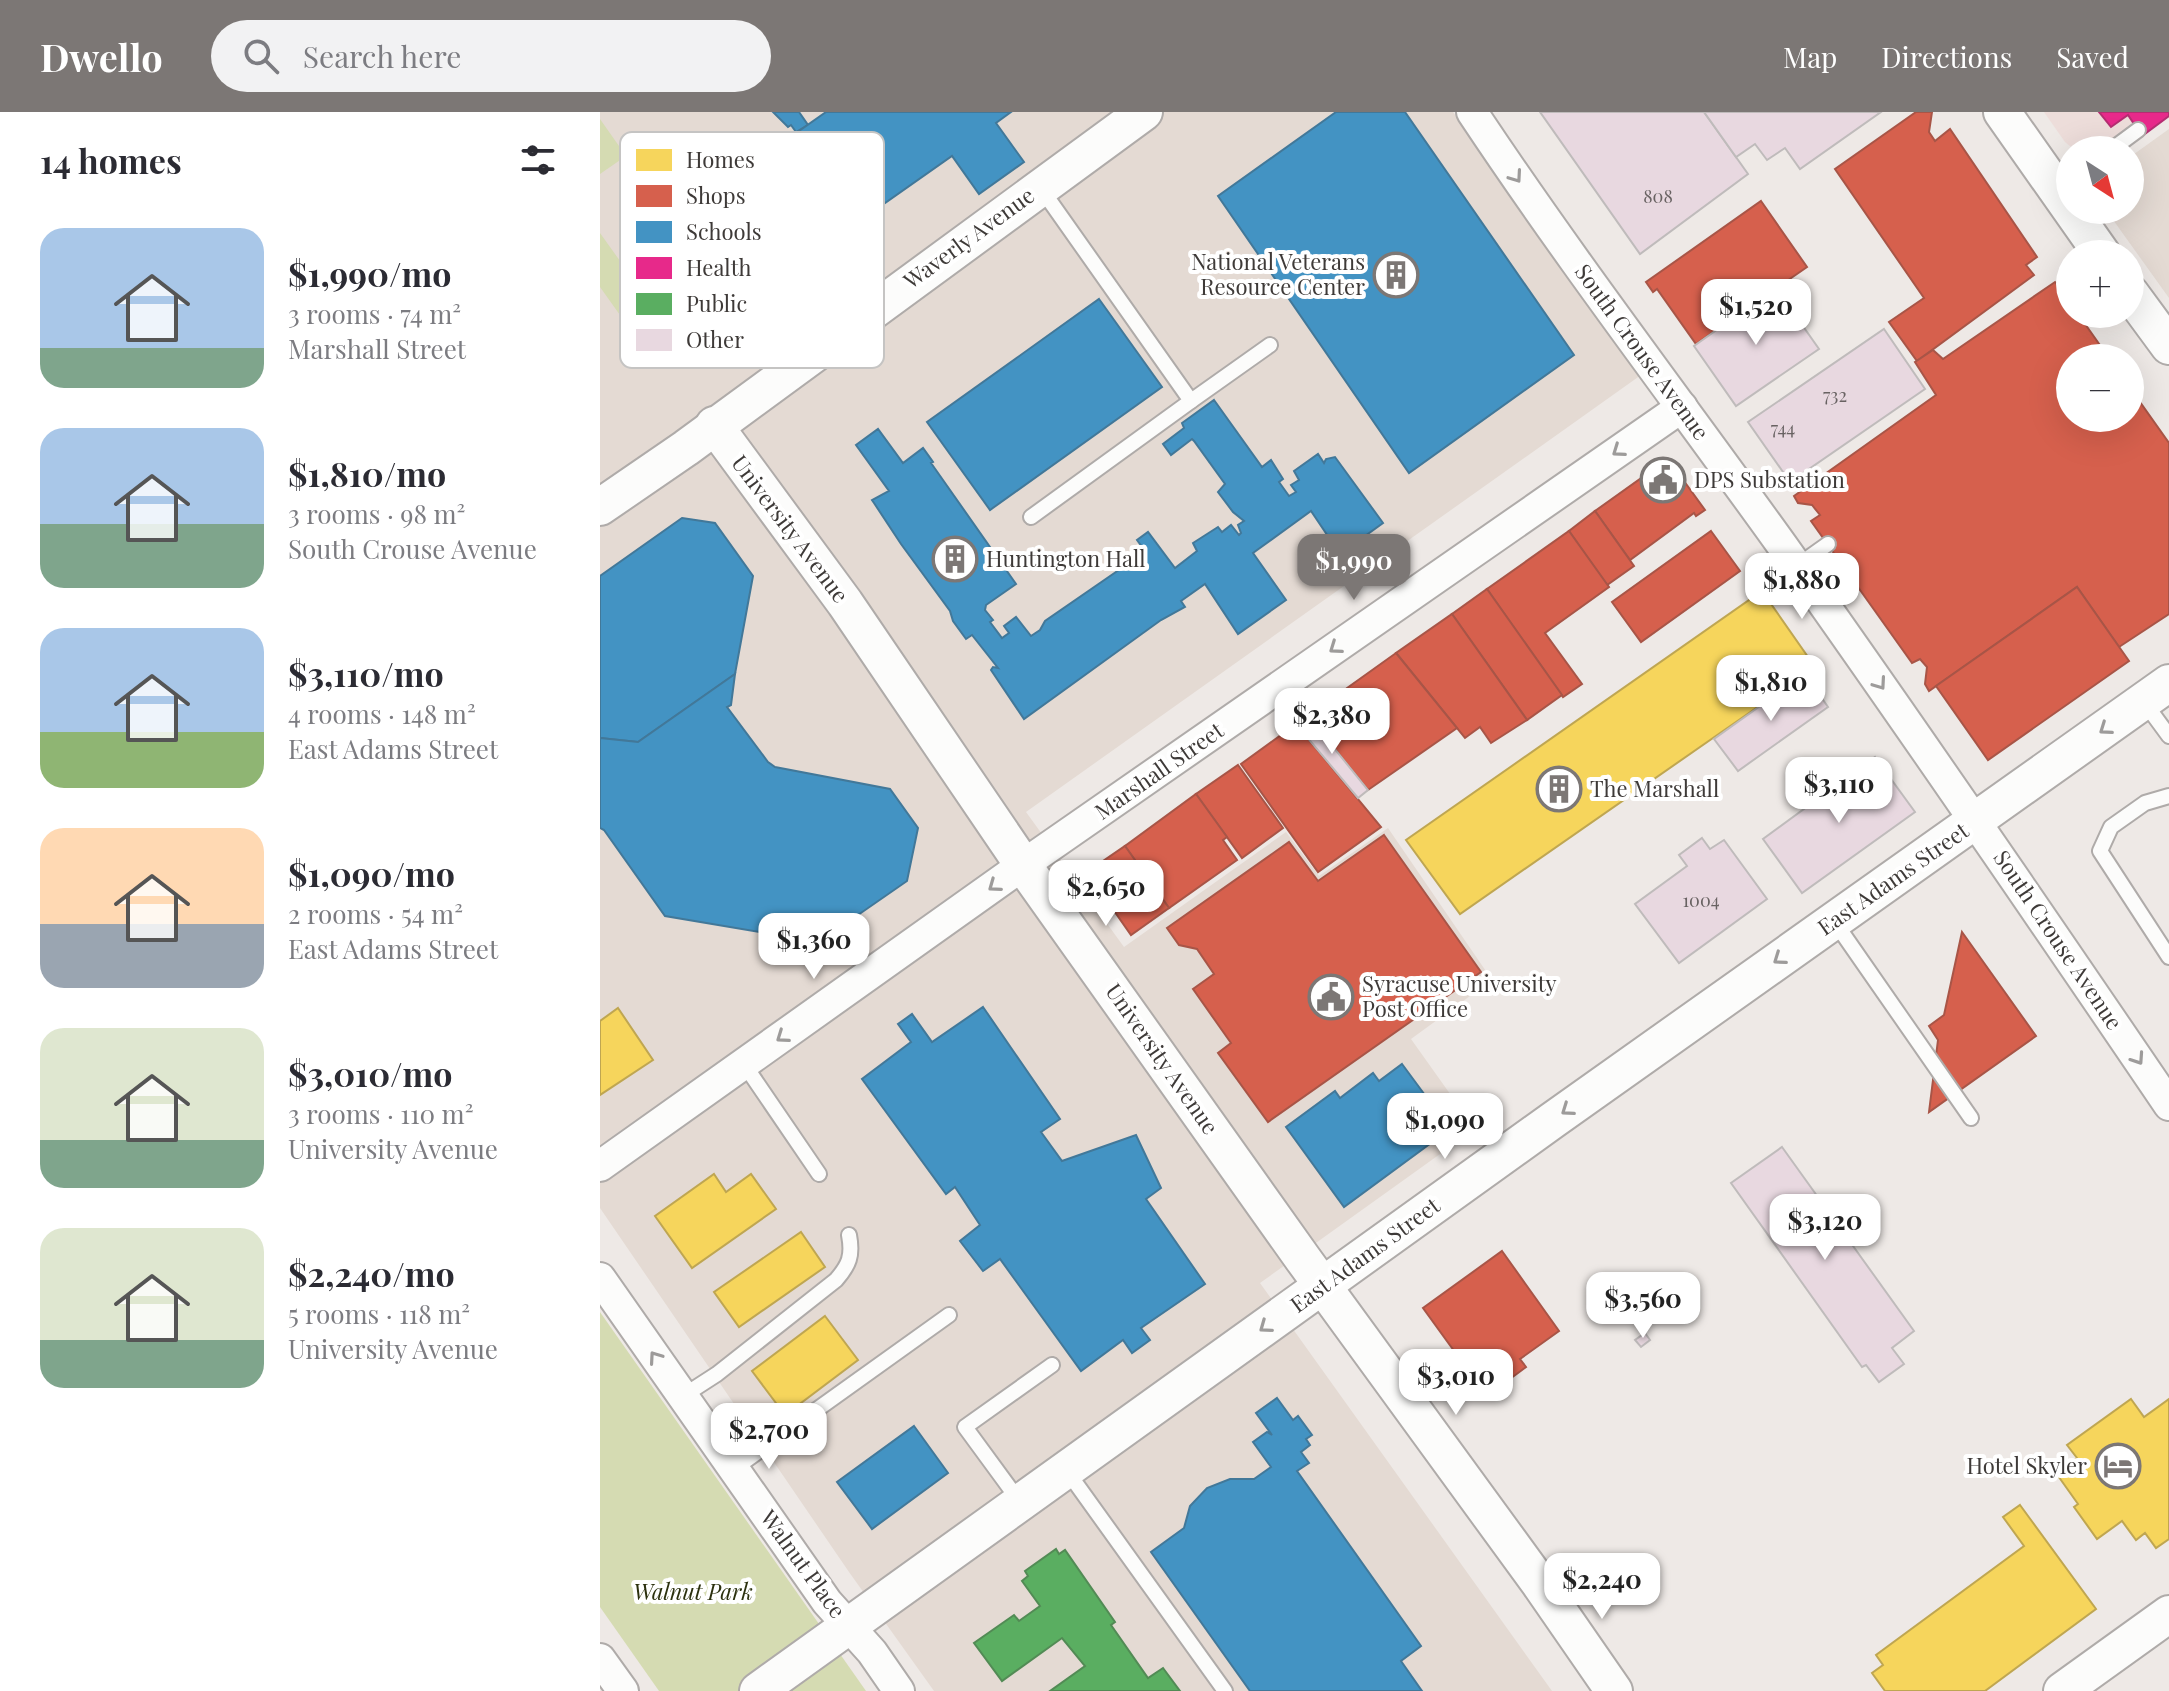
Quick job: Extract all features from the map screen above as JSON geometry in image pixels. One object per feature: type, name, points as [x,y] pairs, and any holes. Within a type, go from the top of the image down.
[{"type":"street","name":"Waverly Avenue","points":[[884,300],[1144,112]]},
{"type":"street","name":"South Crouse Avenue","points":[[1472,112],[1517,180],[1977,820],[2169,1105]]},
{"type":"street","points":[[2002,112],[2056,177]]},
{"type":"street","points":[[2144,310],[2166,336]]},
{"type":"street","name":"Waverly Avenue","points":[[600,507],[792,368]]},
{"type":"street","name":"Marshall Street","points":[[600,1166],[1023,865],[1682,407]]},
{"type":"street","name":"University Avenue","points":[[714,425],[845,603],[1023,865],[1614,1691]]},
{"type":"street","name":"East Adams Street","points":[[758,1691],[1322,1285],[2156,692]]},
{"type":"street","name":"Walnut Place","points":[[600,1278],[827,1602],[872,1652],[899,1691]]},
{"type":"street","points":[[2062,1691],[2169,1614]]},
{"type":"street","points":[[600,1659],[623,1691]]},
{"type":"lane","points":[[2130,136],[2138,130]]},
{"type":"lane","points":[[1040,186],[1191,401]]},
{"type":"lane","points":[[1031,517],[1270,345]]},
{"type":"lane","points":[[1797,566],[1828,544]]},
{"type":"lane","points":[[2156,692],[2169,736]]},
{"type":"lane","points":[[2169,796],[2145,803],[2111,827],[2100,851],[2169,957]]},
{"type":"lane","points":[[1834,920],[1971,1118]]},
{"type":"lane","points":[[744,1064],[819,1174]]},
{"type":"lane","points":[[683,1396],[717,1374],[836,1280],[850,1261],[849,1235]]},
{"type":"lane","points":[[734,1469],[949,1315]]},
{"type":"lane","points":[[1020,1503],[965,1427],[1052,1365]]},
{"type":"lane","points":[[1066,1469],[1225,1691]]},
{"type":"shaded area","points":[[600,112],[1453,112],[1641,375],[1026,812],[1124,947],[1286,832],[1319,876],[1388,828],[1492,980],[1411,1039],[1475,1129],[1260,1283],[1552,1691],[934,1691],[600,1208]]},
{"type":"shaded area","points":[[2044,112],[2164,112],[2131,136],[2061,136]]},
{"type":"shaded area","points":[[2169,129],[2169,298],[2144,263],[2144,240],[2127,240],[2116,224],[2144,224],[2144,147]]},
{"type":"green space","points":[[600,119],[620,147],[620,160],[600,174]]},
{"type":"green space","points":[[600,233],[620,261],[620,315],[600,287]]},
{"type":"green space","name":"Walnut Park","points":[[600,1312],[866,1691],[659,1691],[600,1607]]},
{"type":"building: Homes","name":"The Marshall","points":[[1762,591],[1815,667],[1460,914],[1406,840]]},
{"type":"building: Homes","points":[[618,1008],[653,1060],[600,1095],[600,1021]]},
{"type":"building: Homes","points":[[714,1174],[726,1192],[751,1174],[776,1209],[692,1268],[655,1216]]},
{"type":"building: Homes","points":[[801,1232],[825,1267],[739,1327],[714,1292]]},
{"type":"building: Homes","points":[[825,1316],[858,1360],[785,1415],[752,1371]]},
{"type":"building: Homes","name":"Hotel Skyler","points":[[2131,1399],[2144,1417],[2169,1399],[2169,1539],[2156,1548],[2145,1533],[2136,1540],[2122,1521],[2097,1539],[2074,1507],[2078,1504],[2056,1473],[2077,1458],[2067,1445]]},
{"type":"building: Homes","points":[[2020,1505],[2096,1609],[1985,1691],[1885,1691],[1872,1673],[1883,1665],[1876,1655],[2024,1546],[2003,1517]]},
{"type":"building: Shops","points":[[1916,112],[1932,112],[1929,132],[1935,141],[1950,129],[2037,257],[2026,265],[2034,275],[1917,361],[1889,322],[1924,298],[1835,169]]},
{"type":"building: Shops","points":[[1761,201],[1807,267],[1696,344],[1657,289],[1653,292],[1646,282]]},
{"type":"building: Shops","points":[[2055,282],[2056,328],[2088,328],[2099,344],[2056,344],[2056,432],[2144,432],[2144,408],[2169,443],[2169,614],[2119,647],[2077,587],[1929,691],[1925,684],[1927,667],[1920,659],[1912,663],[1811,521],[1820,515],[1812,505],[1798,503],[1794,496],[1936,395],[1915,362],[1933,350],[1943,359]]},
{"type":"building: Shops","points":[[1668,459],[1705,510],[1696,516],[1694,513],[1630,560],[1595,511]]},
{"type":"building: Shops","points":[[1595,511],[1634,566],[1607,585],[1569,531]]},
{"type":"building: Shops","points":[[1569,531],[1609,587],[1545,633],[1582,684],[1563,697],[1487,589]]},
{"type":"building: Shops","points":[[1711,531],[1740,571],[1641,642],[1612,602]]},
{"type":"building: Shops","points":[[2077,587],[2129,661],[1988,760],[1936,686]]},
{"type":"building: Shops","points":[[1487,589],[1562,695],[1527,720],[1452,614]]},
{"type":"building: Shops","points":[[1452,614],[1527,720],[1491,743],[1480,727],[1465,738],[1396,653]]},
{"type":"building: Shops","points":[[1396,653],[1457,728],[1368,790],[1308,716]]},
{"type":"building: Shops","points":[[1296,724],[1381,827],[1318,872],[1241,764]]},
{"type":"building: Shops","points":[[1238,765],[1283,828],[1242,858],[1196,794]]},
{"type":"building: Shops","points":[[1196,794],[1227,837],[1223,840],[1237,860],[1169,908],[1125,846]]},
{"type":"building: Shops","points":[[1384,835],[1481,972],[1268,1122],[1218,1053],[1231,1043],[1193,989],[1214,974],[1197,949],[1179,945],[1167,928],[1289,842],[1318,881]]},
{"type":"building: Shops","points":[[1125,846],[1169,908],[1131,935],[1087,872]]},
{"type":"building: Shops","points":[[1962,932],[2036,1036],[1929,1112],[1938,1040],[1929,1026],[1944,1015]]},
{"type":"building: Shops","points":[[1502,1251],[1559,1331],[1520,1359],[1526,1367],[1514,1376],[1502,1384],[1496,1376],[1481,1388],[1423,1308]]},
{"type":"building: Schools","points":[[773,112],[799,112],[808,125],[796,132]]},
{"type":"building: Schools","points":[[826,112],[1011,112],[996,123],[1024,162],[979,194],[952,156],[884,204],[884,132],[798,132]]},
{"type":"building: Schools","name":"National Veterans Resource Center","points":[[1336,112],[1405,112],[1574,355],[1409,473],[1218,196]]},
{"type":"building: Schools","points":[[1099,299],[1162,387],[990,510],[927,422]]},
{"type":"building: Schools","name":"Huntington Hall","points":[[1214,400],[1262,467],[1271,460],[1283,479],[1279,482],[1289,496],[1296,492],[1291,485],[1299,480],[1294,471],[1318,454],[1324,463],[1326,459],[1335,457],[1383,523],[1340,554],[1311,511],[1253,553],[1286,600],[1238,634],[1205,584],[1181,601],[1185,607],[1161,620],[1024,719],[991,670],[998,668],[972,635],[966,639],[950,611],[872,500],[889,491],[856,445],[878,429],[903,463],[923,448],[1016,584],[986,605],[985,610],[993,620],[990,622],[1002,638],[1009,633],[1004,626],[1016,617],[1031,636],[1040,630],[1045,621],[1142,554],[1145,551],[1137,540],[1148,532],[1175,568],[1197,551],[1193,543],[1218,527],[1222,532],[1231,525],[1239,535],[1241,533],[1238,525],[1244,521],[1218,492],[1225,484],[1194,441],[1192,439],[1171,455],[1163,444],[1184,428],[1182,423]]},
{"type":"building: Schools","points":[[682,518],[715,523],[753,576],[735,674],[638,742],[600,738],[600,576]]},
{"type":"building: Schools","points":[[735,674],[731,705],[727,707],[768,762],[775,767],[890,789],[918,828],[907,881],[819,942],[665,916],[600,828],[600,738],[638,742]]},
{"type":"building: Schools","points":[[983,1007],[1060,1119],[1041,1132],[1062,1161],[1136,1135],[1161,1188],[1146,1199],[1205,1284],[1141,1328],[1150,1340],[1132,1353],[1123,1340],[1081,1371],[1000,1259],[983,1271],[960,1241],[980,1225],[955,1187],[946,1194],[862,1079],[911,1042],[898,1024],[912,1014],[932,1042]]},
{"type":"building: Schools","points":[[1402,1064],[1450,1129],[1344,1207],[1286,1127],[1335,1091],[1340,1098],[1373,1073],[1379,1081]]},
{"type":"building: Schools","points":[[1277,1398],[1293,1420],[1298,1416],[1312,1435],[1306,1439],[1310,1445],[1301,1452],[1309,1463],[1297,1471],[1421,1646],[1401,1661],[1422,1691],[1250,1691],[1151,1552],[1184,1528],[1190,1506],[1207,1488],[1230,1479],[1254,1479],[1271,1467],[1253,1442],[1267,1432],[1272,1435],[1256,1413]]},
{"type":"building: Schools","points":[[914,1426],[948,1473],[872,1529],[837,1482]]},
{"type":"building: Health","points":[[2099,112],[2169,112],[2169,116],[2142,136],[2128,115],[2111,127]]},
{"type":"building: Public","points":[[1056,1549],[1059,1554],[1065,1550],[1115,1622],[1111,1625],[1148,1678],[1163,1668],[1180,1691],[1050,1691],[1085,1666],[1062,1638],[1002,1681],[974,1643],[1014,1615],[1019,1621],[1040,1606],[1022,1581],[1028,1576],[1025,1571]]},
{"type":"building: Other","points":[[1540,112],[1704,112],[1748,174],[1640,254]]},
{"type":"building: Other","points":[[1704,112],[1881,112],[1800,169],[1785,148],[1767,160],[1755,144],[1736,157]]},
{"type":"building: Other","points":[[1776,288],[1819,349],[1736,406],[1694,346]]},
{"type":"building: Other","points":[[1884,329],[1925,389],[1790,482],[1748,422]]},
{"type":"building: Other","points":[[1805,674],[1828,707],[1738,771],[1714,739]]},
{"type":"building: Other","points":[[1308,716],[1368,790],[1358,798],[1296,724]]},
{"type":"building: Other","points":[[1875,757],[1915,812],[1802,893],[1763,839]]},
{"type":"building: Other","points":[[1702,838],[1710,849],[1724,840],[1767,899],[1679,963],[1635,904],[1687,866],[1679,855]]},
{"type":"building: Other","points":[[1782,1147],[1914,1331],[1892,1348],[1904,1364],[1879,1382],[1866,1365],[1862,1367],[1731,1183]]},
{"type":"building: Other","points":[[1645,1333],[1650,1340],[1641,1347],[1635,1340]]},
{"type":"place","name":"National Veterans Resource Center","points":[[1396,275]]},
{"type":"place","name":"DPS Substation","points":[[1663,480]]},
{"type":"place","name":"Huntington Hall","points":[[955,559]]},
{"type":"place","name":"The Marshall","points":[[1559,789]]},
{"type":"place","name":"Syracuse University Post Office","points":[[1331,997]]},
{"type":"place","name":"Hotel Skyler","points":[[2118,1466]]}]
